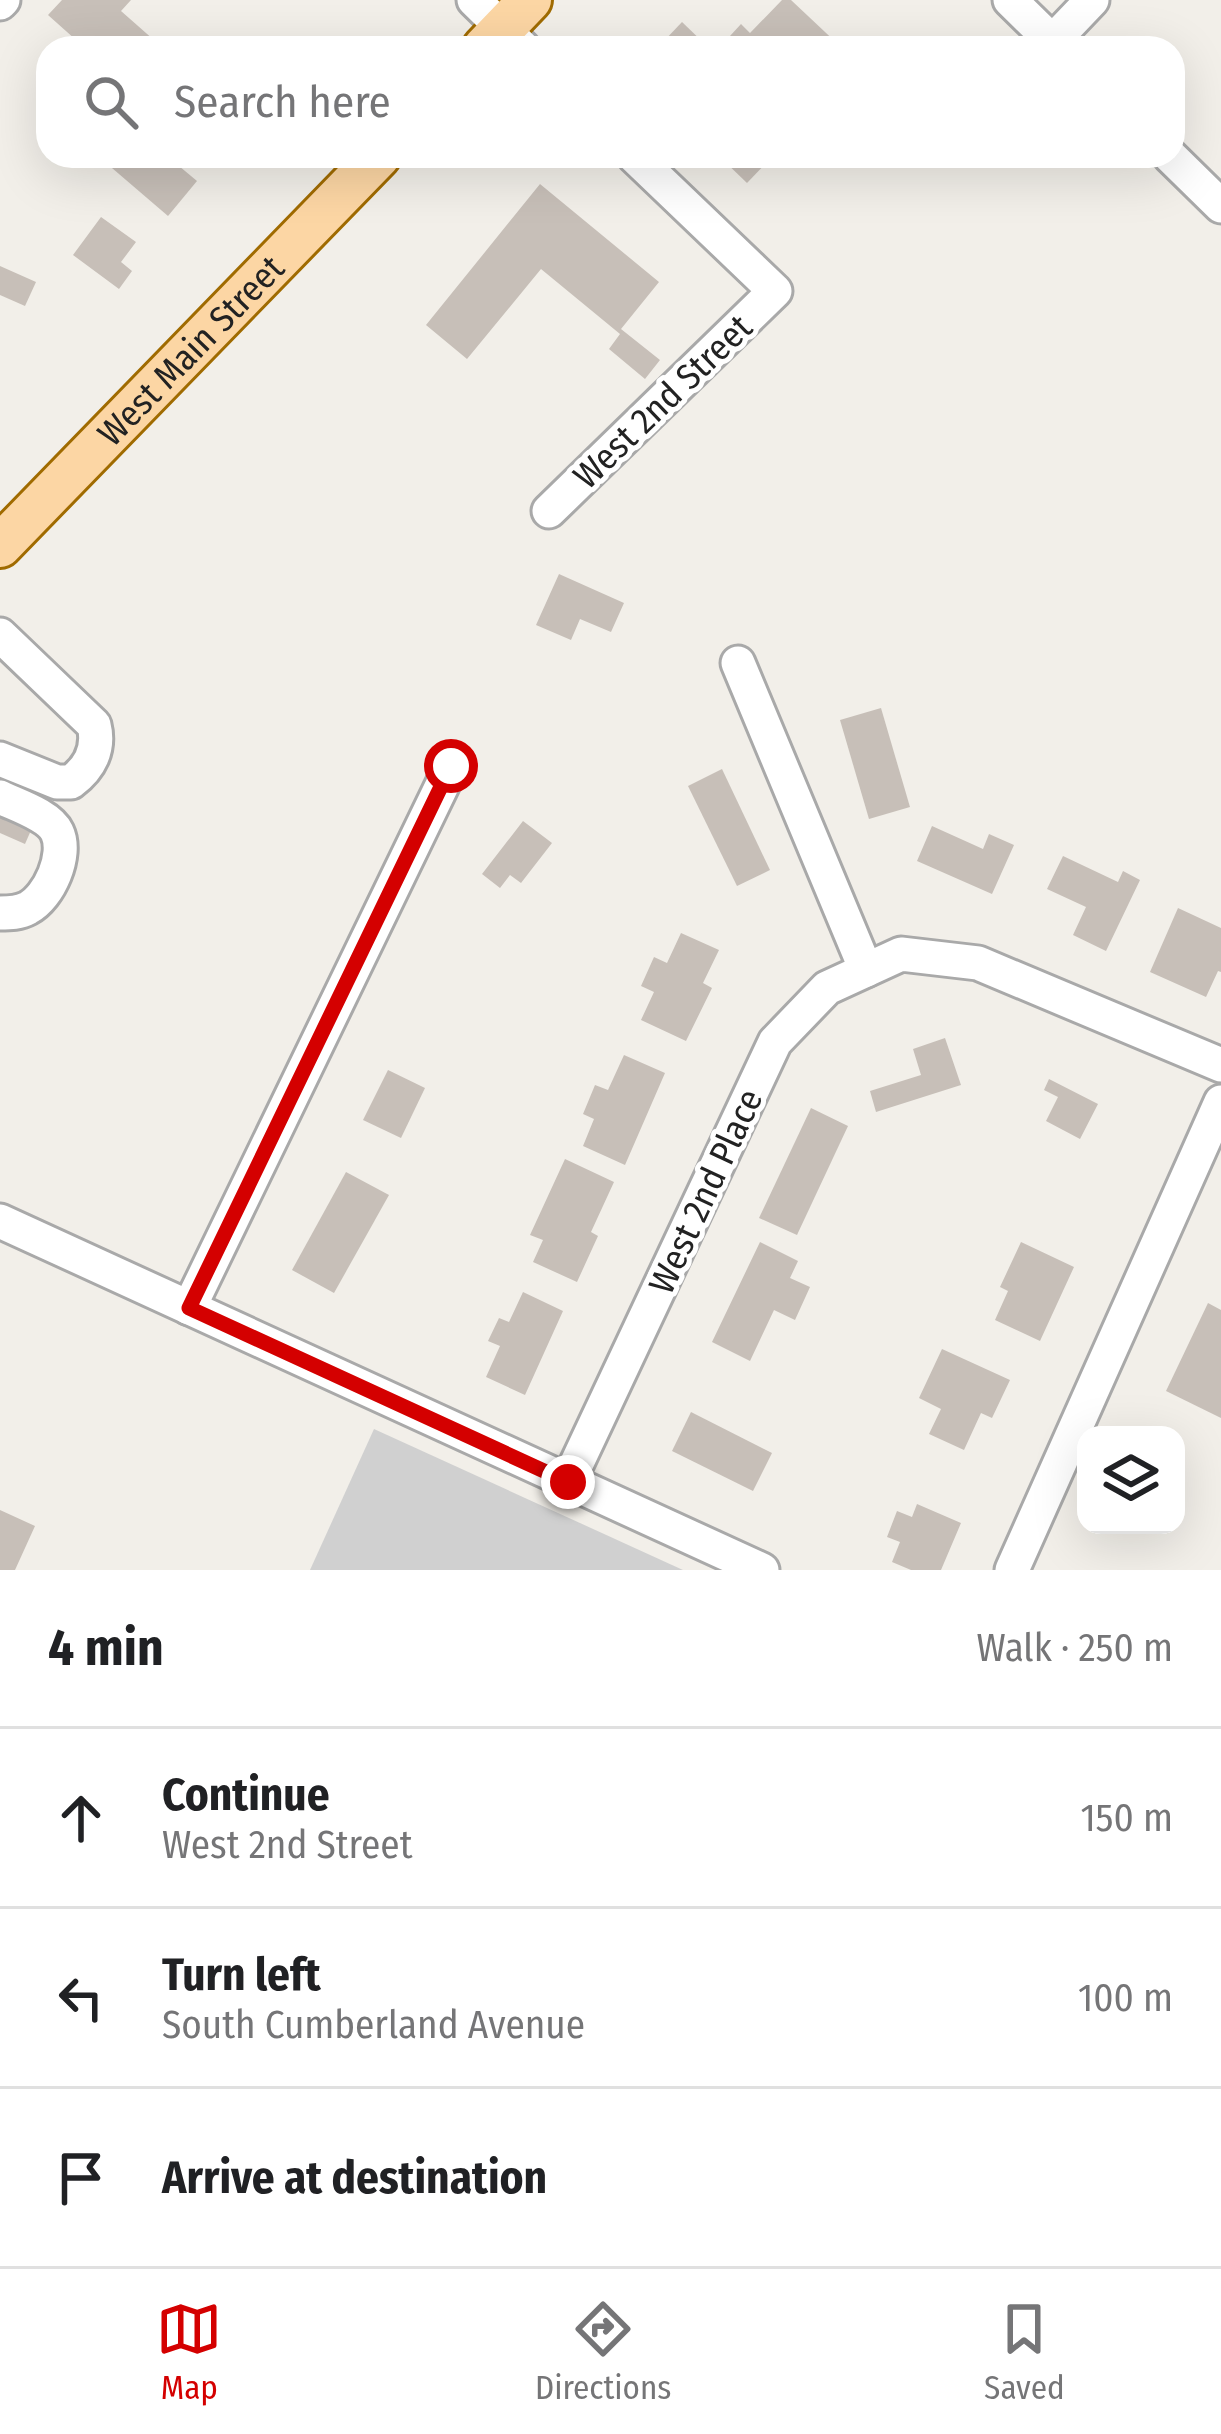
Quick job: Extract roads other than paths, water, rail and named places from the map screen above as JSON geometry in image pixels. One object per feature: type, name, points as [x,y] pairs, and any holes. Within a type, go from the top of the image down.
[{"type":"main road","name":"West Main Street","points":[[0,546],[367,168]]},
{"type":"street","points":[[1010,0],[1047,36]]},
{"type":"street","points":[[1063,36],[1091,0]]},
{"type":"street","name":"West 2nd Street","points":[[549,511],[775,291],[647,168]]},
{"type":"street","points":[[1182,168],[1221,206]]},
{"type":"street","points":[[0,635],[94,725],[97,739],[90,761],[70,782],[38,776],[0,759]]},
{"type":"street","points":[[738,663],[866,970]]},
{"type":"street","points":[[189,1308],[451,766]]},
{"type":"street","points":[[0,797],[51,825],[60,845],[53,878],[38,902],[17,913],[0,913]]},
{"type":"street","name":"West 2nd Place","points":[[568,1482],[775,1042],[827,988],[901,954],[978,964],[1221,1065]]},
{"type":"street","points":[[1012,1570],[1221,1102]]},
{"type":"street","points":[[0,1221],[763,1570]]}]
